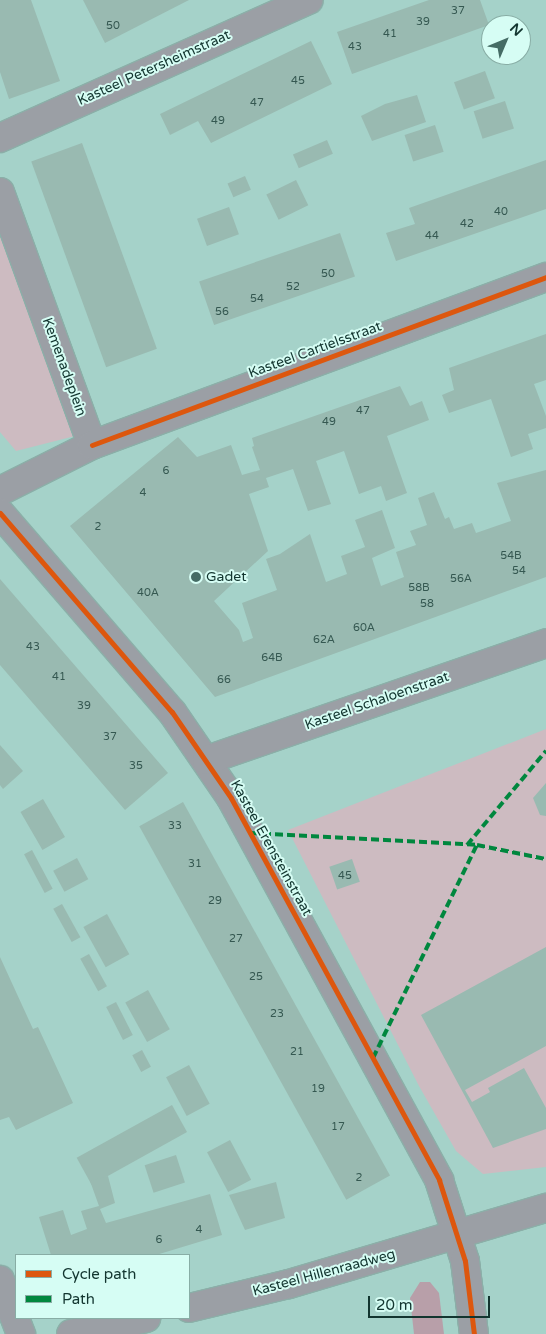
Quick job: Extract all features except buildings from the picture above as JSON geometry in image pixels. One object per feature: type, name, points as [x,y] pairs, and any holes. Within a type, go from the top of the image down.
[{"type":"street","name":"Kasteel Petersheimstraat","points":[[0,138],[308,0]]},
{"type":"street","name":"Kemenadeplein","points":[[0,192],[92,444]]},
{"type":"street","name":"Kasteel Cartielsstraat","points":[[92,444],[546,277]]},
{"type":"street","points":[[0,491],[92,444]]},
{"type":"street","name":"Kasteel Erensteinstraat","points":[[0,513],[172,712],[207,760],[231,798],[439,1180],[459,1235],[474,1334]]},
{"type":"street","name":"Kasteel Schaloenstraat","points":[[207,760],[546,643]]},
{"type":"street","name":"Kasteel Hillenraadweg","points":[[190,1308],[289,1284],[546,1208]]},
{"type":"street","points":[[0,1280],[15,1319]]},
{"type":"street","points":[[15,1319],[21,1334]]},
{"type":"street","points":[[71,1334],[130,1325]]},
{"type":"shaded area","points":[[0,221],[79,435],[16,451],[0,432]]},
{"type":"shaded area","points":[[546,729],[546,1167],[483,1174],[456,1151],[419,1086],[288,830]]},
{"type":"shaded area","points":[[420,1282],[430,1282],[439,1293],[444,1334],[414,1334],[410,1298]]},
{"type":"marked path","points":[[467,845],[546,751]]},
{"type":"marked path","points":[[251,833],[477,845],[546,859]]},
{"type":"marked path","points":[[373,1058],[477,845]]},
{"type":"cycle path","points":[[92,445],[546,277]]},
{"type":"cycle path","points":[[0,513],[172,712],[231,798],[439,1180],[465,1261],[474,1334]]},
{"type":"place","name":"Gadet","points":[[196,577]]}]
